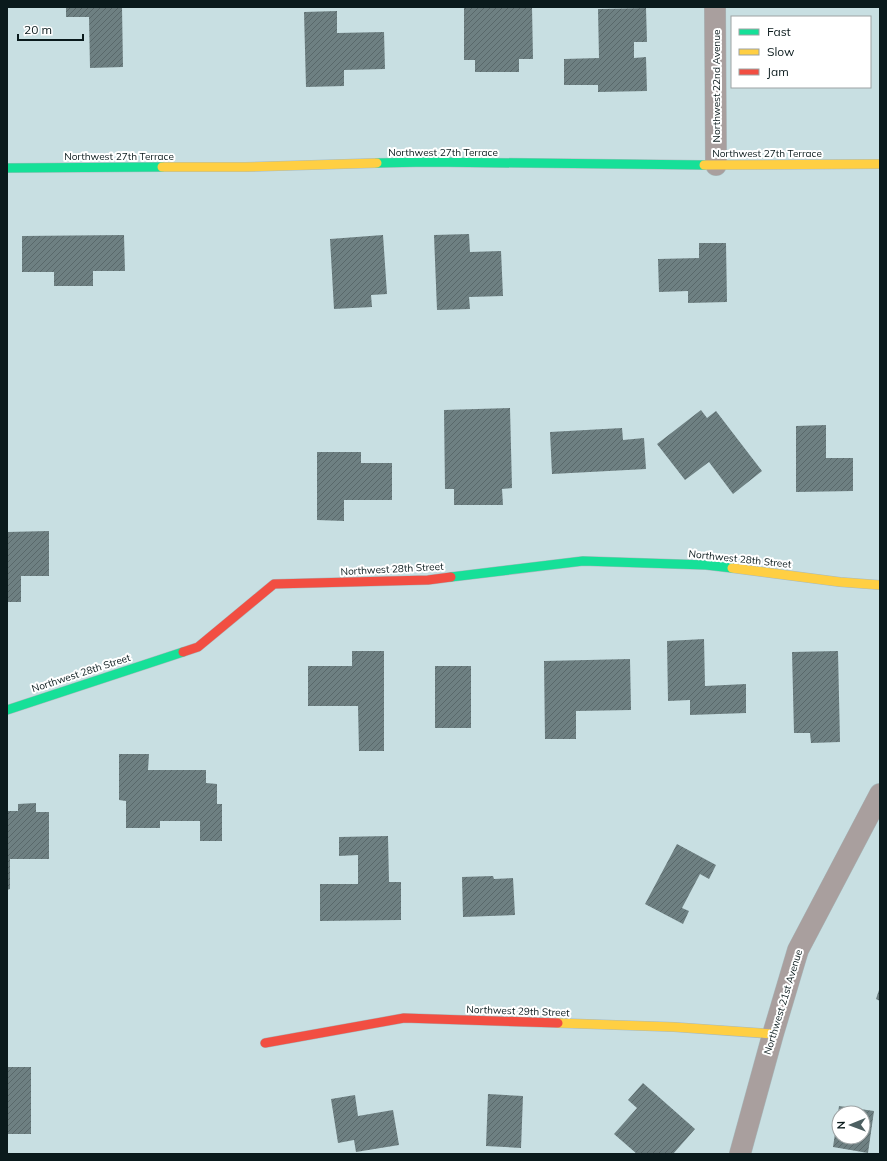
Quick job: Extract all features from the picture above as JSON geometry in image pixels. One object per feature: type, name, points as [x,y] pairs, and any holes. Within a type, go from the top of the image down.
[{"type":"street","name":"Northwest 22nd Avenue","points":[[715,7],[716,165]]},
{"type":"street","name":"Northwest 27th Terrace","points":[[7,168],[245,167],[428,162],[716,165],[880,164]]},
{"type":"street","name":"Northwest 28th Street","points":[[7,710],[198,647],[274,584],[428,580],[583,560],[706,565],[840,582],[880,585]]},
{"type":"street","name":"Northwest 21st Avenue","points":[[740,1154],[798,950],[880,794]]},
{"type":"street","name":"Northwest 29th Street","points":[[265,1043],[404,1018],[674,1027],[773,1034]]},
{"type":"building","points":[[66,7],[122,7],[123,67],[90,68],[89,17],[66,17]]},
{"type":"building","points":[[464,7],[532,7],[533,59],[519,59],[519,72],[475,72],[475,60],[464,60]]},
{"type":"building","points":[[646,8],[647,42],[634,42],[634,58],[646,57],[647,91],[598,92],[598,85],[564,85],[564,59],[599,58],[598,9]]},
{"type":"building","points":[[337,11],[337,33],[384,32],[385,69],[344,70],[344,86],[306,87],[304,12]]},
{"type":"building","points":[[469,234],[470,252],[501,251],[503,296],[469,297],[470,309],[437,310],[434,235]]},
{"type":"building","points":[[124,235],[125,271],[93,271],[93,286],[54,286],[54,272],[22,272],[22,236]]},
{"type":"building","points":[[383,235],[387,294],[371,295],[372,307],[334,309],[330,239]]},
{"type":"building","points":[[699,243],[726,243],[727,302],[688,303],[688,291],[659,292],[658,259],[699,258]]},
{"type":"building","points":[[510,408],[512,488],[502,489],[503,505],[454,505],[454,489],[445,489],[444,410]]},
{"type":"building","points":[[701,410],[707,418],[716,411],[762,471],[733,494],[709,462],[685,480],[657,444]]},
{"type":"building","points":[[826,425],[826,458],[853,458],[853,491],[796,492],[796,426]]},
{"type":"building","points":[[622,428],[623,440],[644,438],[646,469],[552,474],[550,432]]},
{"type":"building","points":[[317,452],[361,452],[361,463],[392,463],[392,500],[344,500],[344,521],[317,520]]},
{"type":"building","points":[[49,531],[49,576],[21,576],[21,602],[7,602],[7,532]]},
{"type":"building","points":[[704,639],[705,686],[746,684],[746,713],[690,715],[690,700],[668,701],[667,641]]},
{"type":"building","points":[[352,651],[384,651],[384,751],[359,751],[358,706],[308,706],[308,666],[352,666]]},
{"type":"building","points":[[838,651],[840,742],[811,743],[810,733],[794,733],[792,652]]},
{"type":"building","points":[[630,659],[631,710],[576,711],[576,739],[545,739],[544,661]]},
{"type":"building","points":[[435,666],[471,666],[471,728],[435,728]]},
{"type":"building","points":[[119,754],[149,754],[148,770],[206,770],[206,783],[217,784],[217,804],[222,804],[222,841],[200,841],[200,821],[160,821],[160,828],[126,828],[126,801],[119,800]]},
{"type":"building","points":[[36,803],[36,812],[49,812],[49,859],[10,859],[10,889],[7,890],[7,811],[18,811],[18,804]]},
{"type":"building","points":[[388,836],[389,882],[401,882],[401,920],[320,921],[320,884],[358,884],[358,855],[339,856],[339,837]]},
{"type":"building","points":[[677,844],[716,865],[709,879],[700,874],[682,908],[689,911],[683,924],[645,904]]},
{"type":"building","points":[[493,876],[494,879],[513,878],[515,915],[463,917],[462,877]]},
{"type":"building","points":[[880,987],[880,1001],[876,999]]},
{"type":"building","points":[[7,1067],[31,1067],[31,1134],[7,1134]]},
{"type":"building","points":[[643,1083],[695,1129],[673,1154],[637,1154],[614,1134],[637,1108],[628,1100]]},
{"type":"building","points":[[488,1094],[523,1096],[521,1148],[486,1146]]},
{"type":"building","points":[[355,1095],[358,1116],[393,1110],[399,1145],[356,1152],[354,1140],[338,1143],[331,1099]]},
{"type":"building","points":[[871,1111],[874,1111],[871,1132]]},
{"type":"building","points":[[833,1145],[869,1145],[868,1153],[833,1147]]},
{"type":"traffic: fast","points":[[377,163],[428,162],[704,165]]},
{"type":"traffic: fast","points":[[7,168],[162,167]]},
{"type":"traffic: fast","points":[[451,577],[583,561],[706,565],[732,568]]},
{"type":"traffic: fast","points":[[7,710],[183,652]]},
{"type":"traffic: slow","points":[[162,167],[245,167],[377,163]]},
{"type":"traffic: slow","points":[[704,165],[880,164]]},
{"type":"traffic: slow","points":[[732,568],[840,582],[880,585]]},
{"type":"traffic: slow","points":[[558,1023],[674,1027],[773,1034]]},
{"type":"traffic: jam","points":[[183,652],[198,647],[274,584],[428,580],[451,577]]},
{"type":"traffic: jam","points":[[265,1043],[404,1018],[558,1023]]}]
